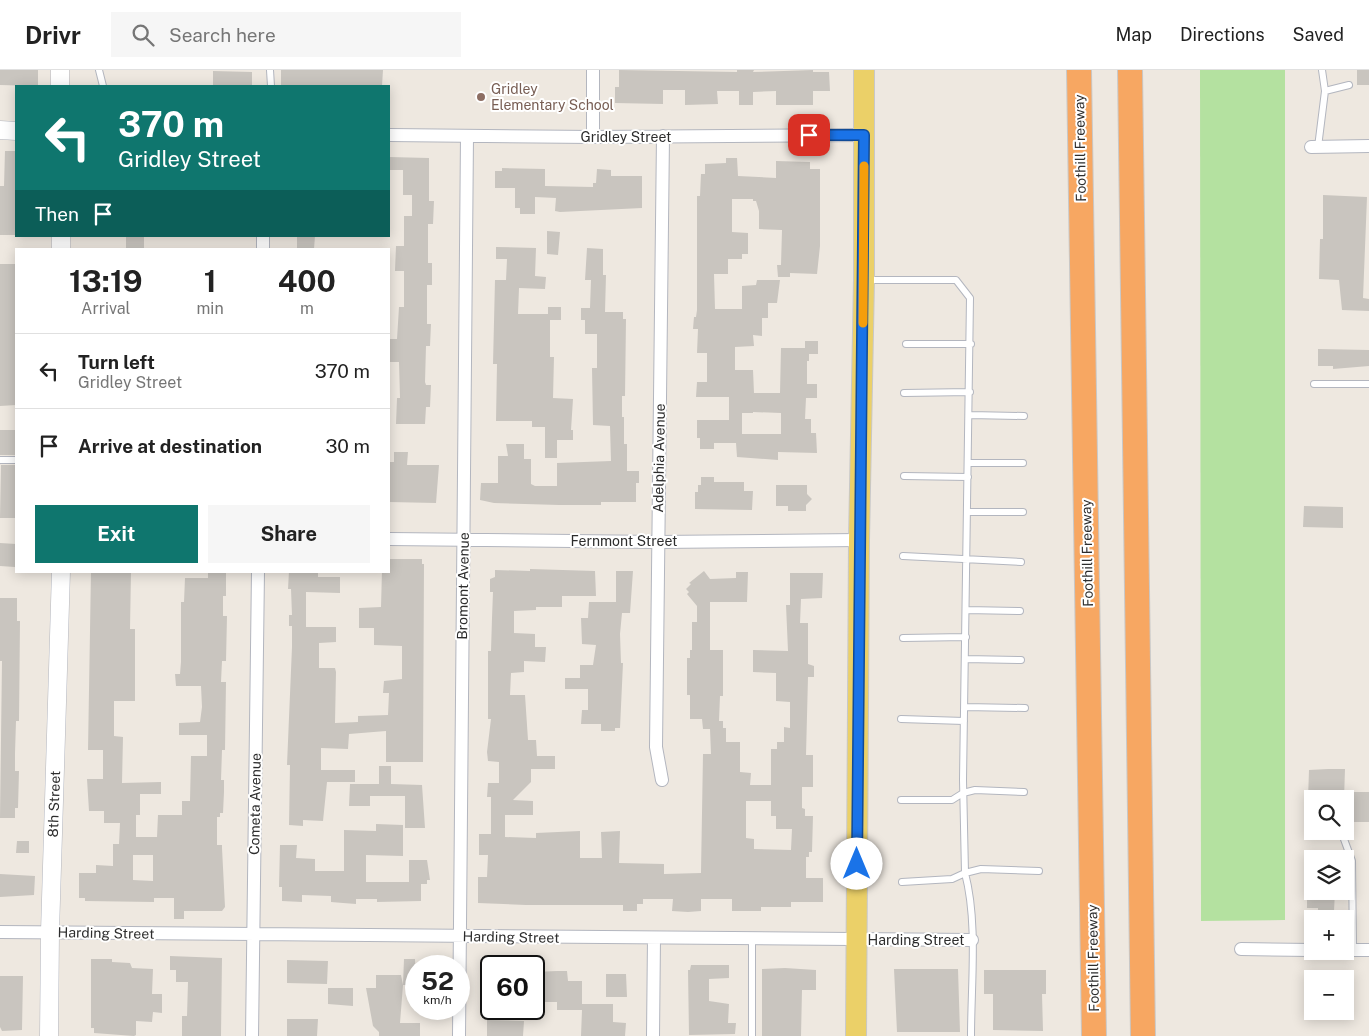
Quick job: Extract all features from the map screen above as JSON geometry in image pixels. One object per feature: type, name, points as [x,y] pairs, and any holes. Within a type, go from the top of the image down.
[{"type":"highway","name":"Foothill Freeway","points":[[1079,70],[1094,1010],[1092,1036]]},
{"type":"highway","points":[[1130,70],[1144,972],[1143,1036]]},
{"type":"highway","points":[[1144,972],[1148,1036]]},
{"type":"main road","points":[[856,1036],[859,540],[864,280],[864,70]]},
{"type":"street","points":[[60,70],[60,85]]},
{"type":"street","points":[[593,70],[593,137]]},
{"type":"street","points":[[0,130],[15,130]]},
{"type":"street","name":"Gridley Street","points":[[390,135],[593,137],[864,135]]},
{"type":"street","name":"Bromont Avenue","points":[[459,1036],[467,136]]},
{"type":"street","name":"Adelphia Avenue","points":[[662,780],[656,747],[663,136]]},
{"type":"street","points":[[1314,147],[1369,146]]},
{"type":"street","name":"Fernmont Street","points":[[390,538],[658,542],[859,540]]},
{"type":"street","name":"8th Street","points":[[49,1036],[50,932],[61,573]]},
{"type":"street","name":"Cometa Avenue","points":[[252,1036],[258,573]]},
{"type":"street","name":"Harding Street","points":[[0,932],[972,940]]},
{"type":"street","points":[[653,1036],[654,938]]},
{"type":"street","points":[[1241,949],[1304,950]]},
{"type":"street","points":[[1354,950],[1369,950]]},
{"type":"lane","points":[[99,70],[103,85]]},
{"type":"lane","points":[[270,70],[271,85]]},
{"type":"lane","points":[[1314,147],[1325,91],[1322,70]]},
{"type":"lane","points":[[1325,91],[1349,85]]},
{"type":"lane","points":[[864,280],[956,280],[970,298],[971,344],[964,793],[965,873],[968,886],[972,940],[971,1036]]},
{"type":"lane","points":[[906,344],[971,344]]},
{"type":"lane","points":[[1314,384],[1369,384]]},
{"type":"lane","points":[[904,393],[970,392]]},
{"type":"lane","points":[[970,415],[1024,416]]},
{"type":"lane","points":[[0,460],[15,460]]},
{"type":"lane","points":[[969,463],[1024,463]]},
{"type":"lane","points":[[904,476],[968,477]]},
{"type":"lane","points":[[968,512],[1023,512]]},
{"type":"lane","points":[[903,556],[1022,562]]},
{"type":"lane","points":[[966,610],[1020,611]]},
{"type":"lane","points":[[903,638],[966,637]]},
{"type":"lane","points":[[966,659],[1021,660]]},
{"type":"lane","points":[[964,707],[1025,708]]},
{"type":"lane","points":[[901,719],[964,721]]},
{"type":"lane","points":[[901,800],[952,800],[964,793],[975,790],[1024,792]]},
{"type":"lane","points":[[1344,840],[1352,861],[1350,910]]},
{"type":"lane","points":[[902,882],[952,879],[981,869],[1039,871]]},
{"type":"lane","points":[[752,939],[752,1036]]},
{"type":"green space","points":[[1200,70],[1285,70],[1285,920],[1201,921]]},
{"type":"building","points":[[0,70],[38,70],[38,85],[0,85]]},
{"type":"building","points":[[281,70],[383,70],[382,85],[281,85]]},
{"type":"building","points":[[619,70],[737,72],[737,70],[754,70],[753,72],[813,70],[813,72],[829,72],[830,91],[813,91],[813,105],[776,105],[776,91],[753,92],[753,105],[739,105],[739,91],[717,91],[718,104],[685,105],[685,90],[663,90],[663,104],[615,103],[615,87],[619,87]]},
{"type":"building","points":[[1357,70],[1369,70],[1369,85],[1357,85]]},
{"type":"building","points":[[213,71],[252,72],[252,85],[213,85]]},
{"type":"building","points":[[5,151],[15,151],[15,235],[0,235],[0,186],[4,186]]},
{"type":"building","points":[[390,157],[429,158],[429,201],[434,201],[433,224],[428,224],[428,263],[432,263],[432,285],[427,285],[427,324],[431,324],[430,346],[426,346],[425,382],[426,385],[431,385],[430,407],[426,407],[425,424],[396,424],[397,398],[400,398],[399,362],[390,362],[390,339],[397,339],[399,307],[404,307],[404,271],[395,271],[396,246],[404,246],[404,216],[412,216],[412,195],[403,195],[403,170],[390,170]]},
{"type":"building","points":[[726,158],[737,158],[738,176],[776,178],[776,161],[810,162],[810,169],[820,169],[820,246],[817,274],[790,273],[790,277],[778,277],[777,265],[781,265],[782,230],[759,229],[759,211],[756,201],[753,201],[753,199],[732,199],[732,232],[748,233],[748,254],[742,254],[742,259],[728,259],[728,274],[714,274],[715,309],[742,309],[742,286],[756,285],[757,280],[780,280],[777,303],[768,303],[768,318],[762,318],[762,336],[753,335],[754,346],[735,347],[735,370],[753,370],[754,393],[780,393],[781,348],[805,348],[805,341],[818,341],[818,354],[809,354],[809,361],[807,361],[807,384],[817,384],[817,398],[806,398],[805,419],[811,419],[811,433],[816,433],[817,453],[778,452],[778,460],[737,457],[736,443],[714,443],[714,449],[700,449],[700,438],[697,438],[697,420],[729,420],[729,397],[696,397],[697,382],[707,382],[707,353],[697,353],[698,329],[693,329],[697,310],[697,196],[700,196],[701,174],[705,174],[705,164],[726,163]],"holes":[[[742,413],[781,413],[781,434],[742,434]]]},
{"type":"building","points":[[502,168],[545,169],[545,186],[593,187],[593,183],[596,183],[597,169],[611,170],[611,176],[642,176],[642,208],[560,212],[555,211],[556,198],[535,197],[535,214],[520,214],[520,208],[515,208],[515,188],[495,188],[495,171],[502,171]]},
{"type":"building","points":[[1323,195],[1367,197],[1363,298],[1369,299],[1369,311],[1342,310],[1339,280],[1319,279],[1320,239],[1323,239]]},
{"type":"building","points":[[547,231],[560,232],[558,255],[547,254]]},
{"type":"building","points":[[126,237],[144,237],[144,248],[126,248]]},
{"type":"building","points":[[297,237],[315,237],[314,248],[297,248]]},
{"type":"building","points":[[496,247],[536,248],[535,276],[546,277],[545,289],[519,288],[518,314],[548,314],[548,307],[561,307],[561,320],[550,320],[550,357],[554,357],[553,398],[573,399],[571,430],[573,430],[573,440],[557,440],[557,458],[545,458],[545,427],[532,427],[532,421],[496,421],[497,364],[493,364],[495,280],[506,280],[507,259],[496,259]]},
{"type":"building","points":[[587,248],[603,249],[603,275],[606,275],[605,312],[623,312],[623,319],[626,319],[625,396],[622,396],[622,417],[624,417],[624,444],[627,444],[627,471],[639,471],[639,483],[636,483],[636,502],[601,502],[601,505],[559,505],[494,503],[480,500],[481,483],[498,483],[498,456],[508,456],[506,444],[524,444],[524,459],[531,459],[531,484],[535,486],[557,486],[557,463],[611,461],[610,426],[593,425],[592,368],[597,368],[597,334],[585,334],[585,320],[581,320],[581,308],[590,308],[591,280],[585,280]]},
{"type":"building","points":[[0,264],[15,264],[15,405],[0,406]]},
{"type":"building","points":[[1318,349],[1369,350],[1369,366],[1333,369],[1333,366],[1318,366]]},
{"type":"building","points":[[0,430],[15,430],[15,455],[0,455]]},
{"type":"building","points":[[394,452],[408,452],[407,465],[439,465],[436,503],[390,502],[390,462],[394,462]]},
{"type":"building","points":[[1,465],[15,465],[15,518],[0,518]]},
{"type":"building","points":[[701,477],[714,477],[714,482],[744,482],[744,491],[753,491],[752,510],[695,509],[695,492],[698,492],[698,485],[701,485]]},
{"type":"building","points":[[776,485],[807,485],[807,494],[812,499],[806,505],[806,511],[788,511],[788,506],[776,506]]},
{"type":"building","points":[[1304,506],[1343,507],[1343,528],[1303,527]]},
{"type":"building","points":[[0,543],[15,544],[15,567],[0,566]]},
{"type":"building","points":[[390,559],[422,559],[422,564],[424,564],[423,762],[386,762],[386,731],[349,734],[348,749],[321,748],[321,770],[355,770],[355,782],[327,782],[323,821],[303,820],[303,826],[289,825],[290,765],[287,765],[292,626],[289,626],[289,615],[292,615],[291,589],[288,589],[289,573],[318,573],[318,577],[340,577],[340,593],[306,592],[306,627],[336,627],[336,642],[319,643],[319,668],[335,668],[336,672],[335,723],[358,722],[358,716],[388,715],[389,693],[383,693],[384,681],[402,679],[402,646],[374,645],[374,628],[359,628],[359,608],[381,607],[382,573],[390,573]]},
{"type":"building","points":[[530,569],[595,571],[596,596],[562,596],[562,607],[536,607],[536,610],[514,611],[514,633],[535,634],[535,647],[546,647],[545,662],[524,661],[524,672],[511,673],[510,695],[525,695],[528,740],[536,740],[537,756],[555,756],[555,769],[531,769],[531,782],[513,800],[533,801],[533,815],[505,815],[505,837],[536,838],[536,833],[580,831],[580,858],[602,858],[601,832],[620,831],[619,863],[664,864],[664,874],[701,873],[703,754],[711,754],[710,729],[703,729],[702,719],[690,719],[690,695],[687,695],[687,658],[690,658],[690,650],[692,650],[692,622],[697,622],[697,606],[687,594],[689,592],[686,589],[691,584],[689,583],[704,571],[710,579],[736,578],[736,572],[748,572],[747,602],[710,602],[710,650],[723,650],[723,696],[720,696],[719,721],[723,721],[723,728],[726,728],[726,742],[740,742],[740,772],[751,773],[750,785],[771,785],[771,749],[777,749],[777,742],[784,742],[784,727],[790,728],[790,702],[776,701],[776,673],[753,672],[753,650],[788,651],[786,605],[790,605],[790,573],[823,573],[822,598],[801,599],[800,623],[808,623],[808,664],[814,666],[814,677],[808,677],[806,755],[813,755],[813,787],[802,787],[802,808],[805,809],[805,816],[813,816],[812,852],[809,852],[809,857],[806,857],[806,878],[823,878],[823,902],[791,902],[791,907],[761,907],[761,911],[732,911],[732,899],[701,899],[701,911],[688,912],[672,911],[673,899],[643,899],[643,904],[637,904],[637,911],[623,911],[623,905],[478,903],[478,877],[487,877],[488,855],[479,855],[479,834],[491,834],[491,797],[487,797],[488,783],[499,783],[499,762],[488,761],[487,752],[491,719],[488,719],[488,651],[491,651],[493,592],[490,592],[490,579],[495,577],[495,570],[530,571]],"holes":[[[746,801],[771,801],[771,816],[776,816],[776,829],[792,829],[791,850],[754,849],[754,839],[746,838]]]},
{"type":"building","points":[[616,571],[633,571],[630,613],[622,613],[620,634],[621,663],[623,663],[620,728],[615,728],[615,731],[601,731],[601,724],[581,724],[582,710],[588,710],[588,689],[565,689],[565,678],[580,678],[580,665],[593,665],[596,645],[582,644],[581,618],[588,618],[589,602],[616,602]]},
{"type":"building","points":[[91,573],[131,573],[130,629],[135,629],[135,701],[114,701],[114,736],[123,737],[122,783],[161,782],[161,794],[140,794],[140,815],[136,815],[136,837],[157,837],[158,815],[182,815],[182,801],[190,801],[191,756],[207,756],[207,735],[179,735],[179,723],[200,722],[202,707],[201,686],[176,686],[175,674],[180,674],[181,662],[181,602],[184,602],[185,578],[208,578],[208,573],[226,573],[226,596],[223,596],[223,616],[227,616],[226,661],[222,661],[221,682],[226,682],[225,750],[222,750],[221,780],[224,780],[224,792],[223,813],[220,813],[220,817],[217,817],[217,845],[222,845],[225,907],[222,911],[184,911],[184,919],[174,919],[174,898],[154,898],[154,902],[85,901],[85,898],[79,898],[79,873],[96,873],[96,865],[113,866],[113,844],[119,844],[120,823],[104,823],[104,811],[89,811],[87,779],[103,779],[103,750],[88,750]],"holes":[[[133,855],[153,855],[153,881],[133,880]]]},
{"type":"building","points":[[0,598],[17,598],[17,621],[20,621],[19,721],[16,721],[15,753],[15,771],[19,771],[18,808],[15,808],[15,818],[0,818],[2,661],[0,661]]},
{"type":"building","points":[[379,766],[391,766],[391,784],[422,785],[425,828],[405,828],[405,796],[370,796],[370,806],[349,806],[350,784],[379,784]]},
{"type":"building","points":[[1345,769],[1344,790],[1308,790],[1309,770]]},
{"type":"building","points":[[1354,792],[1369,792],[1369,822],[1354,822]]},
{"type":"building","points":[[376,824],[403,825],[403,856],[366,855],[366,882],[409,882],[409,860],[427,860],[430,880],[427,880],[427,884],[421,884],[421,901],[377,902],[377,899],[356,899],[356,904],[331,902],[331,896],[302,895],[302,902],[282,901],[282,887],[279,887],[280,845],[297,845],[296,858],[315,859],[315,871],[344,871],[344,830],[376,831]]},
{"type":"building","points":[[17,841],[29,841],[29,853],[16,853]]},
{"type":"building","points":[[0,874],[35,876],[34,895],[0,897]]},
{"type":"building","points":[[1307,900],[1335,900],[1334,910],[1307,908]]},
{"type":"building","points":[[170,956],[222,958],[221,1036],[182,1036],[182,1016],[187,1016],[188,982],[176,982],[176,970],[170,970]]},
{"type":"building","points":[[91,959],[112,959],[112,962],[130,963],[132,968],[153,969],[152,994],[162,994],[162,1013],[153,1012],[152,1022],[136,1021],[136,1035],[134,1036],[94,1033],[94,1028],[91,1028]]},
{"type":"building","points":[[404,959],[405,959],[405,985],[403,985]]},
{"type":"building","points":[[287,960],[328,961],[327,984],[287,983]]},
{"type":"building","points":[[691,965],[729,965],[729,978],[709,979],[709,1001],[729,1004],[728,1023],[736,1023],[735,1034],[689,1035],[688,970],[690,970]]},
{"type":"building","points":[[762,969],[816,970],[816,990],[802,990],[801,1036],[762,1036]]},
{"type":"building","points":[[894,969],[958,969],[960,1032],[897,1032]]},
{"type":"building","points":[[984,970],[1046,970],[1046,994],[1042,994],[1043,1031],[993,1030],[993,994],[984,994]]},
{"type":"building","points":[[567,971],[568,981],[582,981],[582,1004],[613,1004],[613,1022],[626,1023],[625,1036],[581,1036],[582,1010],[557,1010],[557,1002],[545,1002],[545,972]]},
{"type":"building","points":[[606,974],[626,974],[627,997],[606,997]]},
{"type":"building","points":[[376,975],[401,975],[403,985],[400,1023],[420,1023],[420,1036],[379,1036],[379,1032],[373,1026],[366,988],[376,988]]},
{"type":"building","points":[[0,976],[23,976],[22,1030],[2,1031],[0,1027]]},
{"type":"building","points":[[328,988],[353,988],[353,1006],[328,1004]]},
{"type":"building","points":[[287,1019],[318,1019],[317,1036],[287,1036]]},
{"type":"building","points":[[487,1020],[524,1021],[523,1036],[487,1036]]},
{"type":"slow traffic","points":[[863,323],[864,166]]},
{"type":"place","name":"Gridley Elementary School","points":[[481,97]]},
{"type":"route","points":[[809,135],[864,135],[857,864]]}]
